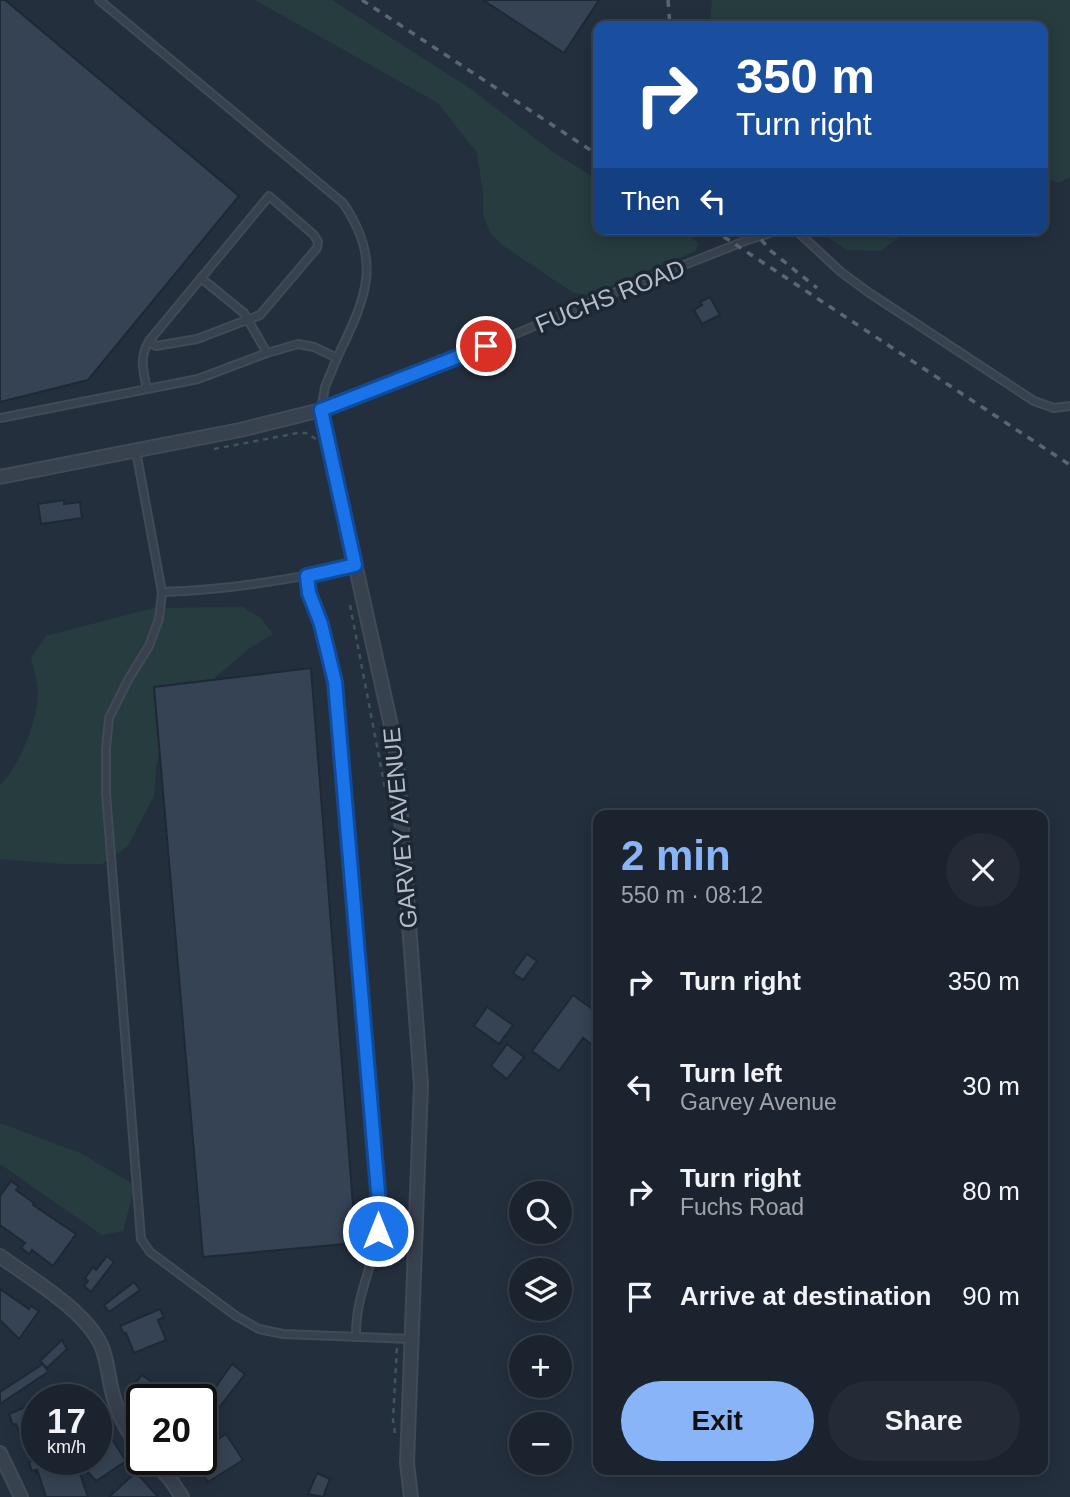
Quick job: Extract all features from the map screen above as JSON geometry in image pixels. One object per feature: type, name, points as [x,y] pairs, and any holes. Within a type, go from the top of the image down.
[{"type":"street","points":[[0,477],[240,430],[321,410]]},
{"type":"street","name":"GARVEY AVENUE","points":[[321,410],[396,748],[421,1085],[404,1339],[407,1463],[411,1497]]},
{"type":"street","points":[[0,1256],[64,1303],[93,1331],[106,1356],[116,1408],[126,1427]]},
{"type":"street","points":[[0,1452],[21,1497]]},
{"type":"street","points":[[166,1475],[182,1497]]},
{"type":"lane","points":[[99,0],[343,203],[357,224],[365,251],[367,284],[361,307],[325,387],[321,410]]},
{"type":"lane","points":[[147,389],[142,353],[149,341],[269,196],[314,235],[318,242],[317,248],[260,315],[222,331],[178,344],[156,346],[149,341]]},
{"type":"lane","name":"FUCHS ROAD","points":[[321,410],[461,357],[601,298],[764,235]]},
{"type":"lane","name":"FUCHS ROAD","points":[[801,235],[841,272],[868,292],[1034,401],[1054,408],[1070,406]]},
{"type":"lane","points":[[201,278],[249,319],[267,353]]},
{"type":"lane","points":[[0,418],[198,379],[298,344],[314,347],[337,358]]},
{"type":"lane","points":[[136,451],[162,592],[159,619],[149,646],[109,718],[106,793],[141,1238],[150,1252],[236,1316],[259,1329],[283,1334],[404,1339]]},
{"type":"lane","points":[[162,592],[219,590],[307,576],[355,565]]},
{"type":"lane","points":[[307,576],[309,593],[321,624],[335,682],[379,1204],[378,1231],[359,1301],[356,1337]]},
{"type":"path","points":[[214,449],[298,433],[311,435],[320,445]]},
{"type":"path","points":[[350,603],[387,799]]},
{"type":"path","points":[[396,1441],[393,1420],[404,1339]]},
{"type":"green space","points":[[255,0],[332,0],[471,89],[550,150],[593,177],[593,235],[688,235],[698,243],[696,251],[589,295],[574,293],[505,247],[490,233],[483,214],[477,153],[438,103]]},
{"type":"green space","points":[[712,0],[1070,0],[1070,177],[1059,183],[1048,179],[1048,21],[710,21]]},
{"type":"green space","points":[[824,235],[901,235],[881,251],[847,250]]},
{"type":"green space","points":[[243,607],[261,618],[273,634],[250,648],[194,695],[165,731],[156,767],[154,796],[128,846],[102,864],[0,859],[0,785],[14,767],[31,731],[38,691],[31,658],[46,636],[153,608]]},
{"type":"green space","points":[[0,1123],[80,1153],[135,1185],[123,1231],[102,1235],[0,1164]]},
{"type":"building","points":[[0,0],[5,0],[239,196],[88,380],[0,402]]},
{"type":"building","points":[[483,0],[599,0],[564,53]]},
{"type":"building","points":[[710,297],[720,315],[702,324],[694,310],[702,305],[700,302]]},
{"type":"building","points":[[64,500],[64,504],[80,502],[82,518],[41,524],[38,504]]},
{"type":"building","points":[[311,668],[356,1243],[203,1257],[154,687]]},
{"type":"building","points":[[527,954],[537,961],[523,980],[513,973]]},
{"type":"building","points":[[573,995],[593,1009],[593,1041],[591,1044],[583,1038],[559,1071],[532,1051]]},
{"type":"building","points":[[487,1007],[513,1025],[499,1044],[474,1026]]},
{"type":"building","points":[[507,1044],[524,1057],[507,1079],[491,1066]]},
{"type":"building","points":[[11,1181],[19,1187],[16,1190],[34,1203],[33,1205],[76,1234],[53,1266],[32,1250],[29,1254],[21,1248],[25,1243],[0,1225],[0,1196]]},
{"type":"building","points":[[107,1256],[114,1262],[91,1292],[84,1286],[88,1281],[85,1278],[93,1267],[96,1270]]},
{"type":"building","points":[[134,1282],[140,1290],[109,1312],[104,1305]]},
{"type":"building","points":[[0,1289],[29,1309],[31,1306],[39,1311],[19,1339],[0,1320]]},
{"type":"building","points":[[160,1309],[164,1317],[158,1320],[166,1340],[134,1353],[126,1333],[124,1334],[120,1326]]},
{"type":"building","points":[[62,1340],[67,1349],[47,1368],[40,1361]]},
{"type":"building","points":[[43,1364],[48,1372],[30,1384],[21,1384],[21,1390],[0,1404],[0,1392]]},
{"type":"building","points":[[232,1364],[245,1374],[217,1410],[217,1385]]},
{"type":"building","points":[[142,1375],[154,1384],[139,1384],[136,1382]]},
{"type":"building","points":[[21,1409],[21,1436],[16,1424],[13,1425],[9,1414]]},
{"type":"building","points":[[226,1434],[243,1460],[208,1482],[203,1475],[217,1475],[217,1440]]},
{"type":"building","points":[[112,1439],[126,1461],[112,1470]]},
{"type":"building","points":[[317,1473],[330,1479],[323,1497],[308,1494]]},
{"type":"building","points":[[39,1475],[80,1475],[88,1497],[46,1497]]},
{"type":"building","points":[[91,1475],[105,1475],[96,1481]]},
{"type":"building","points":[[133,1475],[139,1475],[158,1497],[109,1497]]},
{"type":"railway","points":[[362,0],[593,152]]},
{"type":"railway","points":[[668,0],[670,21]]},
{"type":"railway","points":[[721,235],[1070,465]]},
{"type":"railway","points":[[757,235],[771,251],[817,288]]},
{"type":"route","points":[[378,1231],[379,1204],[335,682],[321,624],[309,593],[307,576],[355,565],[321,410],[486,346]]}]
